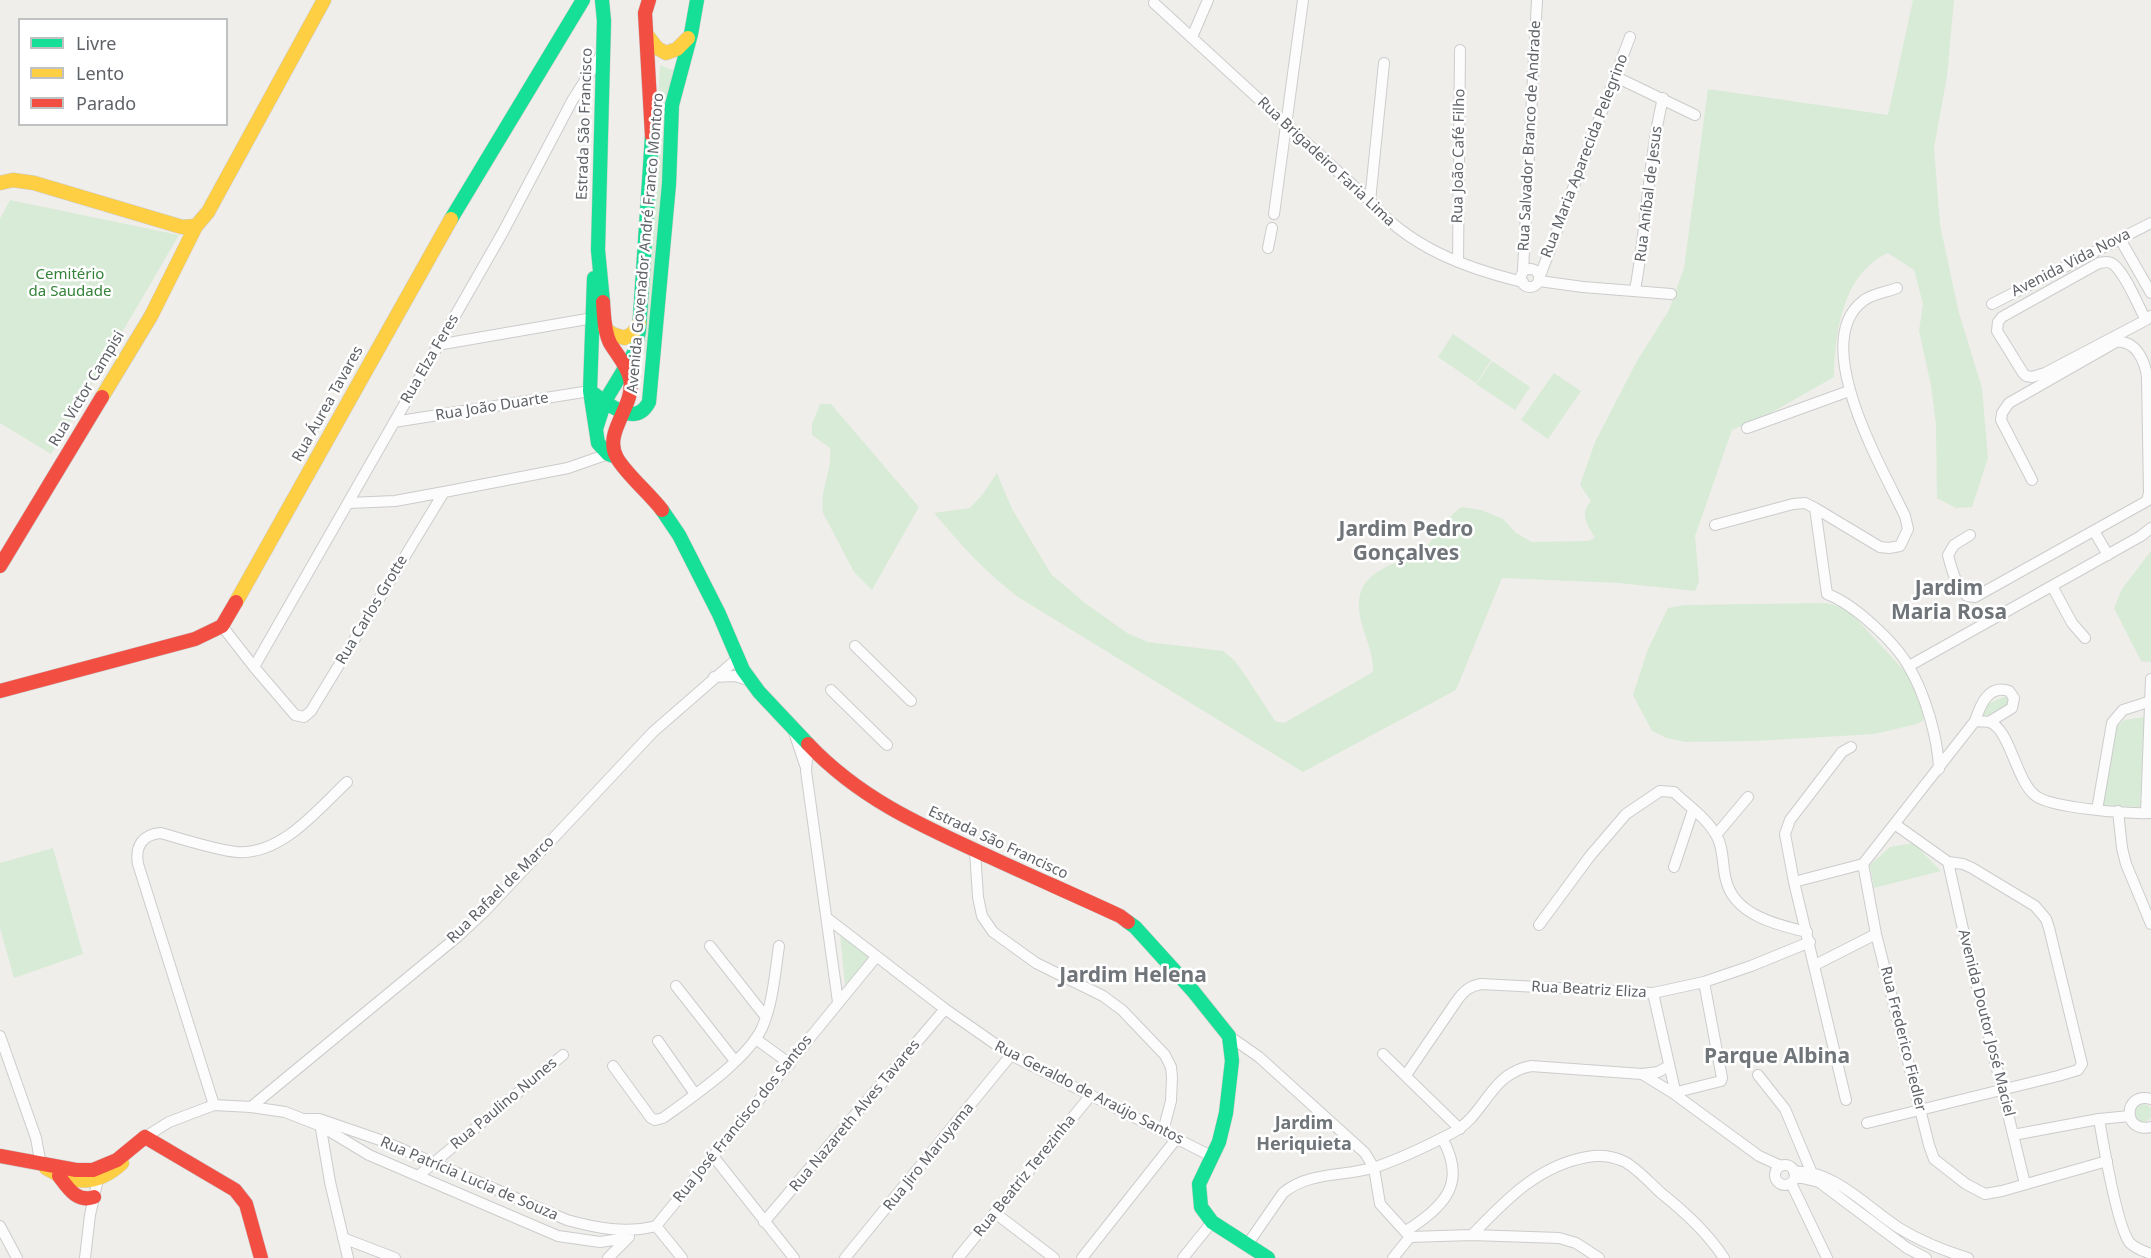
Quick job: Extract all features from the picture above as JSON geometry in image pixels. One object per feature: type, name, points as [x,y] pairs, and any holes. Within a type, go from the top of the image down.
[{"type":"main road","name":"Rua Victor Campisi","points":[[0,566],[151,316],[196,226],[208,212],[324,0]]},
{"type":"main road","name":"Rua Áurea Tavares","points":[[222,626],[470,186],[582,0]]},
{"type":"main road","name":"Estrada São Francisco","points":[[602,0],[604,51],[598,250],[604,327],[609,341],[627,368],[632,391],[616,428],[613,453]]},
{"type":"main road","name":"Avenida Govenador André Franco Montoro","points":[[596,429],[604,401],[615,382],[627,368],[637,344],[640,321],[652,137],[645,13],[649,0]]},
{"type":"main road","name":"Avenida Govenador André Franco Montoro","points":[[590,391],[624,413],[641,414],[645,411],[651,394],[651,365],[669,184],[672,105],[691,34],[697,0]]},
{"type":"main road","points":[[646,33],[652,44],[665,53],[676,50],[691,34]]},
{"type":"main road","points":[[1,181],[34,183],[182,227],[196,226]]},
{"type":"main road","name":"Estrada São Francisco","points":[[598,250],[595,261],[590,391],[598,443],[602,450],[613,453],[661,508],[679,535],[719,614],[743,670],[751,681],[812,750],[861,791],[923,827],[1108,910],[1135,927],[1193,991],[1229,1036]]},
{"type":"main road","points":[[592,318],[600,320],[612,334],[625,338],[633,333],[640,321]]},
{"type":"main road","points":[[0,691],[195,639],[222,626]]},
{"type":"main road","points":[[1229,1036],[1232,1060],[1226,1113],[1219,1142],[1199,1184],[1201,1207],[1212,1222],[1268,1258]]},
{"type":"main road","points":[[145,1137],[235,1190],[246,1204],[261,1258]]},
{"type":"main road","name":"Rua Patrícia Lucia de Souza","points":[[125,1155],[145,1137]]},
{"type":"main road","points":[[0,1156],[98,1179],[107,1177],[115,1171],[125,1155]]},
{"type":"main road","points":[[63,1172],[94,1171],[125,1155]]},
{"type":"main road","points":[[63,1172],[74,1195],[83,1200],[94,1197]]},
{"type":"street","points":[[1192,37],[1208,0]]},
{"type":"street","points":[[1274,214],[1303,0]]},
{"type":"street","name":"Rua Salvador Branco de Andrade","points":[[1523,276],[1537,0]]},
{"type":"street","name":"Rua Brigadeiro Faria Lima","points":[[1154,3],[1370,201],[1393,226],[1432,251],[1458,262],[1523,276],[1533,270],[1539,279],[1583,287],[1671,294]]},
{"type":"street","name":"Rua Maria Aparecida Pelegrino","points":[[1539,279],[1630,37]]},
{"type":"street","name":"Rua João Café Filho","points":[[1458,262],[1460,50]]},
{"type":"street","name":"Rua Elza Feres","points":[[254,667],[503,232],[572,101],[604,51]]},
{"type":"street","points":[[1370,201],[1384,63]]},
{"type":"street","points":[[1616,77],[1695,115]]},
{"type":"street","name":"Rua Aníbal de Jesus","points":[[1635,290],[1642,255],[1651,159],[1663,98]]},
{"type":"street","name":"Avenida Vida Nova","points":[[1992,304],[2151,223]]},
{"type":"street","points":[[1268,248],[1272,228]]},
{"type":"street","points":[[2120,238],[2151,293]]},
{"type":"street","points":[[2104,261],[2112,263],[2120,272],[2148,318],[2045,373],[2031,377],[2023,373],[1997,331],[1998,322],[2002,317],[2104,261]]},
{"type":"street","points":[[1715,525],[1804,503],[1880,547],[1900,546],[1908,529],[1905,516],[1849,391],[1844,365],[1843,334],[1850,316],[1863,300],[1897,288]]},
{"type":"street","points":[[437,345],[592,318]]},
{"type":"street","points":[[1970,535],[1954,545],[1948,555],[1955,579],[1962,591],[1967,596],[1975,597],[2143,505],[2148,497],[2148,377],[2145,362],[2132,346],[2123,341],[2116,342],[2005,407],[2001,420],[2032,480]]},
{"type":"street","name":"Rua João Duarte","points":[[394,422],[590,391]]},
{"type":"street","points":[[1747,428],[1849,391]]},
{"type":"street","points":[[349,503],[395,501],[444,492],[568,468],[613,453]]},
{"type":"street","name":"Rua Carlos Grotte","points":[[254,667],[295,715],[304,717],[311,711],[444,492]]},
{"type":"street","points":[[1815,508],[1827,594],[1854,608],[1885,637],[1909,666],[1924,702],[1939,753],[1940,769]]},
{"type":"street","points":[[2094,531],[2108,555]]},
{"type":"street","points":[[1909,666],[2148,532]]},
{"type":"street","points":[[2052,586],[2072,623],[2085,638]]},
{"type":"street","points":[[222,626],[254,667]]},
{"type":"street","points":[[855,646],[911,701]]},
{"type":"street","name":"Rua Rafael de Marco","points":[[251,1107],[478,917],[653,732],[738,658]]},
{"type":"street","points":[[714,677],[735,676],[751,681]]},
{"type":"street","points":[[1975,722],[1989,722],[2000,728],[2026,784],[2037,797],[2097,810],[2148,813],[2151,679]]},
{"type":"street","points":[[831,690],[887,745]]},
{"type":"street","points":[[1794,882],[1863,864],[1975,722],[1985,697],[1997,690],[2009,692],[2014,698],[2012,708],[1989,722]]},
{"type":"street","points":[[2097,810],[2112,723],[2123,710],[2151,701]]},
{"type":"street","points":[[793,729],[805,768],[838,1002]]},
{"type":"street","points":[[1846,1100],[1794,882],[1785,834],[1787,826],[1842,752],[1851,747]]},
{"type":"street","points":[[805,768],[812,750]]},
{"type":"street","points":[[805,768],[829,766]]},
{"type":"street","points":[[214,1105],[136,852],[140,843],[146,838],[161,833],[236,852],[265,847],[288,836],[347,782]]},
{"type":"street","points":[[1539,925],[1590,856],[1626,814],[1660,791],[1674,792],[1716,835],[1726,882],[1733,897],[1744,908],[1808,937]]},
{"type":"street","points":[[1716,835],[1748,797]]},
{"type":"street","points":[[1674,867],[1693,810]]},
{"type":"street","points":[[2118,811],[2126,864],[2151,924]]},
{"type":"street","points":[[1867,1123],[2073,1072],[2078,1070],[2082,1064],[2046,919],[2035,906],[1972,868],[1948,862],[1896,825]]},
{"type":"street","points":[[975,851],[978,897],[982,916],[993,932],[1036,963],[1102,996],[1122,1010],[1165,1055],[1171,1066],[1172,1077],[1171,1101],[1163,1131]]},
{"type":"street","name":"Avenida Doutor José Maciel","points":[[1948,862],[2025,1184]]},
{"type":"street","name":"Rua Frederico Fiedler","points":[[1863,864],[1876,934],[1934,1159],[1952,1175],[1979,1192],[1992,1194],[2025,1184]]},
{"type":"street","name":"Rua Geraldo de Araújo Santos","points":[[827,918],[945,1009],[1011,1055],[1211,1156]]},
{"type":"street","points":[[1815,965],[1876,934]]},
{"type":"street","name":"Rua Beatriz Eliza","points":[[1406,1075],[1458,999],[1472,986],[1481,984],[1653,993],[1704,982],[1751,966],[1808,937]]},
{"type":"street","points":[[710,946],[765,1016]]},
{"type":"street","points":[[613,1066],[651,1118],[655,1120],[663,1118],[735,1061],[756,1039],[765,1016],[779,946]]},
{"type":"street","name":"Rua José Francisco dos Santos","points":[[656,1226],[876,957]]},
{"type":"street","points":[[1673,1093],[1721,1081],[1704,982]]},
{"type":"street","points":[[676,986],[735,1061]]},
{"type":"street","points":[[1653,993],[1674,1086],[1673,1093]]},
{"type":"street","name":"Rua Nazareth Alves Tavares","points":[[764,1222],[945,1009]]},
{"type":"street","points":[[0,1036],[36,1138],[41,1165]]},
{"type":"street","points":[[1229,1036],[1259,1057],[1365,1153],[1374,1168],[1380,1204],[1408,1234],[1559,1238],[1576,1243],[1599,1258]]},
{"type":"street","points":[[756,1039],[790,1064]]},
{"type":"street","points":[[658,1041],[695,1094]]},
{"type":"street","points":[[1383,1054],[1460,1129]]},
{"type":"street","name":"Rua Paulino Nunes","points":[[418,1176],[563,1055]]},
{"type":"street","name":"Rua Jiro Maruyama","points":[[845,1258],[1011,1055]]},
{"type":"street","points":[[1232,1060],[1246,1056],[1259,1057]]},
{"type":"street","points":[[1247,1245],[1283,1193],[1291,1186],[1308,1179],[1374,1168],[1412,1153],[1460,1129],[1500,1081],[1519,1068],[1559,1067],[1642,1074],[1663,1070],[1669,1066]]},
{"type":"street","points":[[1642,1074],[1673,1093],[1759,1156],[1781,1166],[1791,1167],[1827,1258]]},
{"type":"street","points":[[1758,1075],[1785,1108],[1811,1171],[1836,1184],[1901,1229],[1968,1258]]},
{"type":"street","name":"Rua Beatriz Terezinha","points":[[958,1258],[1091,1095]]},
{"type":"street","points":[[2151,1099],[2143,1097],[2136,1100],[2131,1105],[2130,1116],[2137,1126],[2151,1127]]},
{"type":"street","name":"Rua Patrícia Lucia de Souza","points":[[145,1137],[170,1122],[214,1105],[285,1112],[383,1141],[567,1220],[627,1234]]},
{"type":"street","points":[[2013,1135],[2099,1119],[2130,1116]]},
{"type":"street","points":[[2099,1119],[2107,1161],[2127,1238],[2139,1250],[2151,1254]]},
{"type":"street","points":[[320,1123],[330,1182],[348,1258]]},
{"type":"street","name":"Rua Patrícia Lucia de Souza","points":[[320,1123],[369,1155],[558,1236],[600,1242],[627,1234]]},
{"type":"street","points":[[1082,1258],[1178,1138]]},
{"type":"street","points":[[1393,1258],[1408,1234],[1448,1196],[1455,1173],[1450,1152],[1442,1138]]},
{"type":"street","points":[[713,1156],[794,1258]]},
{"type":"street","points":[[1472,1235],[1512,1194],[1533,1178],[1557,1165],[1594,1156],[1624,1161],[1694,1220],[1724,1258]]},
{"type":"street","points":[[1759,1156],[1782,1184],[1811,1171]]},
{"type":"street","points":[[2025,1184],[2107,1161]]},
{"type":"street","points":[[1776,1178],[1776,1171],[1781,1166]]},
{"type":"street","points":[[1794,1178],[1819,1182],[1907,1248],[1926,1258]]},
{"type":"street","points":[[85,1258],[98,1179]]},
{"type":"street","points":[[994,1213],[1054,1258]]},
{"type":"street","points":[[1183,1258],[1212,1222]]},
{"type":"street","points":[[574,1238],[578,1223]]},
{"type":"street","points":[[0,1226],[17,1258]]},
{"type":"street","points":[[608,1258],[627,1234],[656,1226],[682,1258]]},
{"type":"street","points":[[343,1238],[394,1258]]},
{"type":"street","points":[[1931,1258],[1936,1246]]},
{"type":"green space","points":[[1913,0],[1954,0],[1947,76],[1934,148],[1940,225],[1959,313],[1982,388],[1988,458],[1972,507],[1956,508],[1937,498],[1936,424],[1931,385],[1919,331],[1923,304],[1914,270],[1888,253],[1860,275],[1844,306],[1836,342],[1834,377],[1769,414],[1732,430],[1695,536],[1699,581],[1695,591],[1619,583],[1502,578],[1456,690],[1303,772],[1018,597],[974,558],[934,513],[970,508],[997,473],[1012,509],[1051,574],[1085,603],[1127,633],[1148,642],[1223,651],[1234,660],[1275,721],[1284,723],[1373,672],[1373,663],[1361,622],[1359,605],[1361,592],[1375,574],[1419,552],[1428,545],[1441,527],[1461,507],[1481,510],[1503,519],[1516,533],[1532,542],[1588,541],[1595,538],[1585,515],[1591,501],[1580,485],[1595,442],[1637,361],[1669,310],[1684,268],[1708,89],[1888,115]]},
{"type":"green space","points":[[660,65],[677,70],[666,134],[648,357],[644,353]]},
{"type":"green space","name":"Cemitério da Saudade","points":[[10,200],[179,235],[51,454],[0,423],[0,219]]},
{"type":"green space","points":[[1453,334],[1491,360],[1476,383],[1438,357]]},
{"type":"green space","points":[[1492,361],[1530,387],[1515,410],[1476,384]]},
{"type":"green space","points":[[1554,373],[1581,391],[1548,439],[1521,420]]},
{"type":"green space","points":[[820,404],[831,404],[919,507],[872,590],[854,572],[823,513],[822,505],[830,464],[830,448],[812,435],[812,424]]},
{"type":"green space","points":[[2151,551],[2151,662],[2141,661],[2114,608],[2122,589]]},
{"type":"green space","points":[[1827,603],[1847,609],[1915,683],[1924,720],[1917,724],[1874,734],[1756,741],[1686,742],[1667,738],[1652,731],[1633,695],[1648,649],[1668,608],[1684,605]]},
{"type":"green space","points":[[2006,696],[2012,704],[1983,718],[1981,707]]},
{"type":"green space","points":[[2145,717],[2140,807],[2102,806],[2112,732],[2124,720]]},
{"type":"green space","points":[[1913,843],[1941,871],[1874,888],[1870,865],[1890,847]]},
{"type":"green space","points":[[53,848],[83,954],[14,978],[0,928],[0,863]]},
{"type":"green space","points":[[840,934],[871,957],[845,985]]},
{"type":"green space","points":[[2143,1104],[2151,1109],[2152,1113],[2147,1121],[2143,1122],[2135,1117],[2134,1113],[2139,1105]]},
{"type":"traffic: fast","points":[[451,219],[583,0]]},
{"type":"traffic: fast","points":[[602,0],[604,21],[598,250],[603,302]]},
{"type":"traffic: fast","points":[[590,391],[612,407],[629,414],[643,410],[649,402],[669,184],[672,105],[691,34],[697,0]]},
{"type":"traffic: fast","points":[[596,429],[605,401],[634,353],[639,331],[652,136]]},
{"type":"traffic: fast","points":[[594,278],[590,391],[598,443],[608,454],[616,457]]},
{"type":"traffic: fast","points":[[662,510],[679,535],[719,614],[743,670],[759,692],[808,744]]},
{"type":"traffic: fast","points":[[1128,922],[1193,991],[1229,1036],[1232,1061],[1226,1113],[1219,1142],[1199,1184],[1201,1207],[1212,1222],[1268,1258]]},
{"type":"traffic: slow","points":[[0,183],[13,180],[34,183],[182,227],[196,226],[208,212],[324,0]]},
{"type":"traffic: slow","points":[[647,35],[657,48],[666,53],[677,49],[688,38]]},
{"type":"traffic: slow","points":[[236,602],[451,219]]},
{"type":"traffic: slow","points":[[102,397],[151,316],[196,226]]},
{"type":"traffic: slow","points":[[605,328],[612,334],[625,338],[633,333],[639,323]]},
{"type":"traffic: slow","points":[[46,1168],[66,1178],[85,1180],[104,1176],[122,1163]]},
{"type":"traffic: jam","points":[[649,0],[645,13],[652,136]]},
{"type":"traffic: jam","points":[[603,302],[608,338],[629,374],[631,389],[616,429],[613,448],[621,464],[662,510]]},
{"type":"traffic: jam","points":[[0,566],[102,397]]},
{"type":"traffic: jam","points":[[0,691],[195,639],[222,626],[236,602]]},
{"type":"traffic: jam","points":[[808,744],[849,780],[893,810],[940,834],[1120,916],[1128,922]]},
{"type":"traffic: jam","points":[[0,1156],[76,1170],[93,1170],[117,1160],[145,1137],[235,1190],[246,1204],[261,1258]]},
{"type":"traffic: jam","points":[[59,1176],[78,1196],[94,1197]]},
{"type":"district","name":"Jardim Pedro Gonçalves","points":[[1406,542]]},
{"type":"district","name":"Jardim Maria Rosa","points":[[1949,601]]},
{"type":"district","name":"Jardim Helena","points":[[1133,976]]},
{"type":"district","name":"Parque Albina","points":[[1777,1057]]},
{"type":"district","name":"Jardim Heriquieta","points":[[1304,1134]]}]
